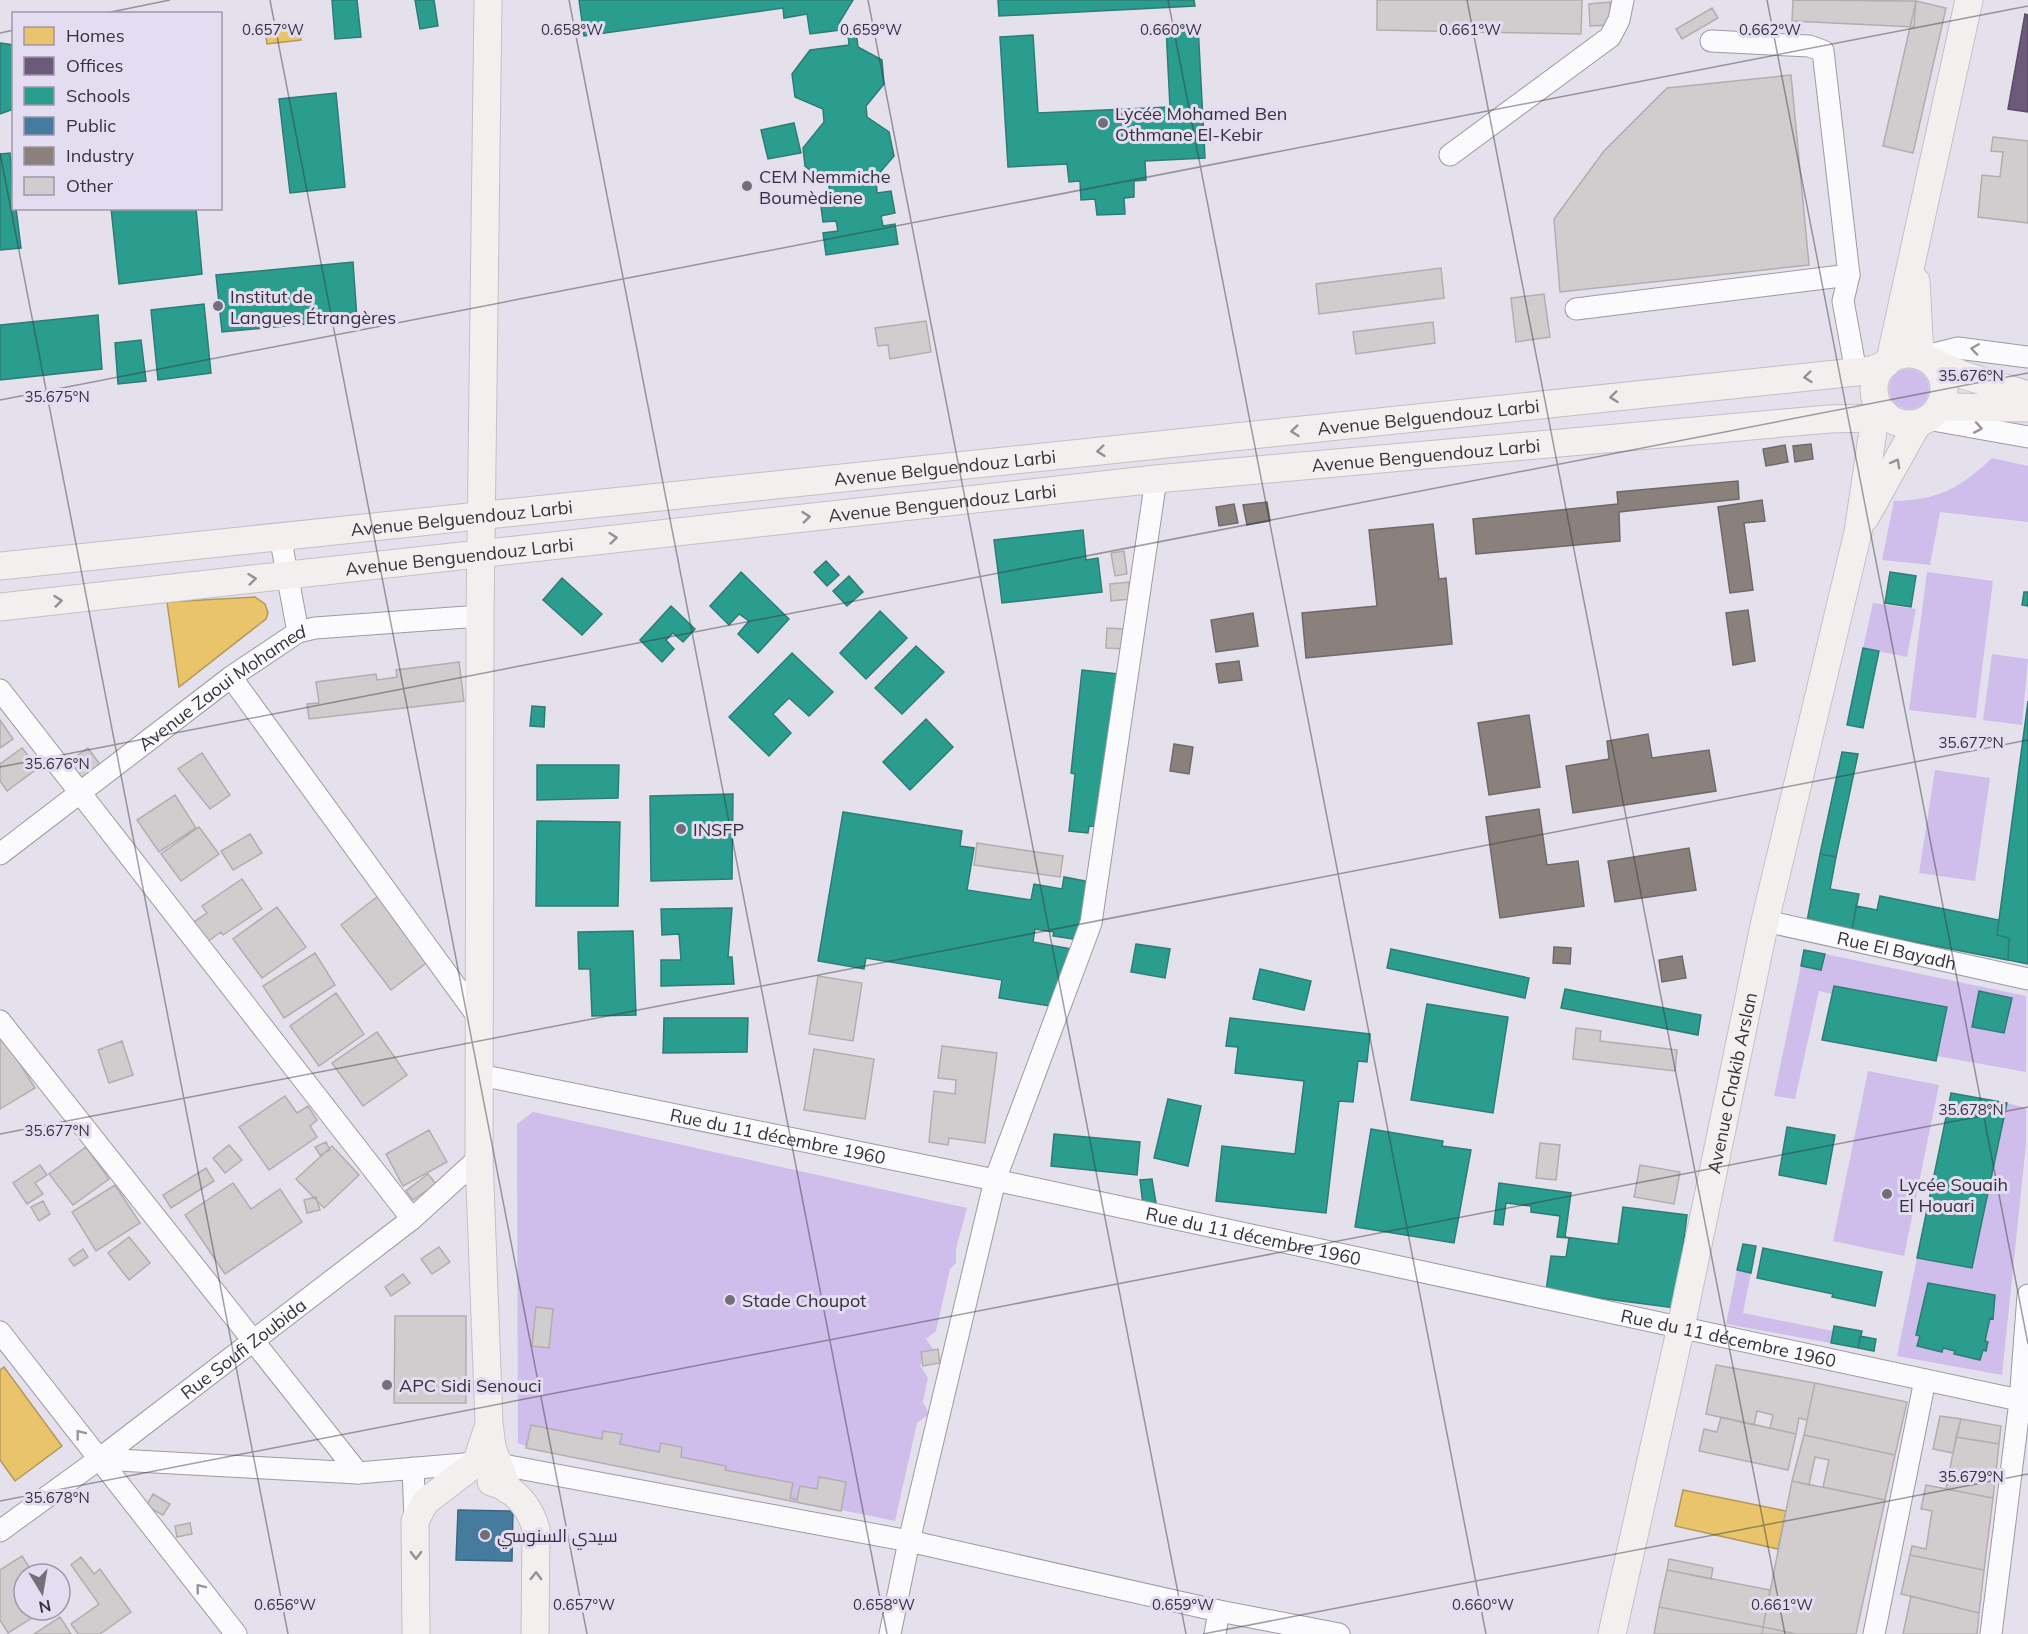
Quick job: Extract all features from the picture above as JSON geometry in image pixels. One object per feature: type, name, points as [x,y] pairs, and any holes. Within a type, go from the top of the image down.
[{"type":"main road","points":[[488,0],[480,616],[479,1158],[489,1424],[487,1463],[508,1490]]},
{"type":"main road","points":[[1888,362],[1969,0]]},
{"type":"main road","points":[[1858,532],[1928,416],[1943,399],[1941,374],[1924,358],[1915,244]]},
{"type":"main road","points":[[1858,532],[1868,459],[1879,412],[1874,387],[1880,370],[1888,362],[1905,355],[1924,358],[1962,375],[2028,395]]},
{"type":"main road","name":"Avenue Belguendouz Larbi","points":[[0,566],[1856,372],[1872,370],[1888,362]]},
{"type":"main road","points":[[1879,412],[1901,423],[1928,416],[2028,408]]},
{"type":"main road","name":"Avenue Benguendouz Larbi","points":[[0,607],[1156,479],[1879,412]]},
{"type":"main road","points":[[1828,418],[1848,431],[1868,459]]},
{"type":"main road","name":"Avenue Chakib Arslan","points":[[1612,1634],[1681,1327],[1765,921],[1858,532]]},
{"type":"main road","points":[[416,1634],[416,1521],[425,1502],[444,1487],[487,1463]]},
{"type":"main road","points":[[444,1487],[458,1481],[479,1480],[498,1484],[523,1501],[532,1514],[536,1529],[535,1634]]},
{"type":"street","points":[[1449,155],[1610,37],[1619,20],[1623,0]]},
{"type":"street","points":[[1711,42],[1809,46],[1823,51],[1849,276],[1843,301],[1856,372]]},
{"type":"street","points":[[1576,309],[1849,276]]},
{"type":"street","points":[[1924,358],[1958,348],[2028,357]]},
{"type":"street","points":[[1928,416],[2028,437]]},
{"type":"street","points":[[890,1634],[909,1541],[995,1180],[1091,923],[1156,479]]},
{"type":"street","points":[[280,536],[298,632]]},
{"type":"street","name":"Avenue Zaoui Mohamed","points":[[0,854],[231,677],[298,632],[315,628],[480,616]]},
{"type":"street","points":[[231,677],[481,1021]]},
{"type":"street","points":[[0,690],[412,1219]]},
{"type":"street","name":"Rue El Bayadh","points":[[1765,921],[2028,979]]},
{"type":"street","points":[[0,1021],[358,1473]]},
{"type":"street","name":"Rue du 11 décembre 1960","points":[[480,1075],[995,1180],[2024,1402]]},
{"type":"street","name":"Rue Soufi Zoubida","points":[[0,1531],[99,1459],[412,1219],[479,1158]]},
{"type":"street","points":[[1991,1634],[2024,1402],[2028,1295]]},
{"type":"street","points":[[0,1332],[236,1634]]},
{"type":"street","points":[[1874,1634],[1925,1380]]},
{"type":"street","points":[[99,1459],[358,1473],[487,1463],[909,1541],[1219,1611],[1339,1634]]},
{"type":"street","points":[[412,1468],[416,1521]]},
{"type":"street","points":[[1215,1634],[1219,1611]]},
{"type":"shaded area","points":[[1909,369],[1917,370],[1923,375],[1928,381],[1928,397],[1923,403],[1917,408],[1909,409],[1901,408],[1895,403],[1890,397],[1889,389],[1890,381],[1895,375],[1901,370]]},
{"type":"shaded area","points":[[1992,458],[2028,466],[2028,522],[1940,512],[1930,565],[1882,560],[1894,501],[1924,498],[1948,490],[1970,477]]},
{"type":"shaded area","points":[[1927,572],[1993,581],[1976,718],[1909,710]]},
{"type":"shaded area","points":[[1873,603],[1916,609],[1907,657],[1863,648]]},
{"type":"shaded area","points":[[1992,654],[2028,659],[2022,725],[1983,720]]},
{"type":"shaded area","points":[[1935,770],[1990,778],[1975,881],[1919,873]]},
{"type":"shaded area","points":[[1825,954],[2026,996],[2026,1072],[1937,1056],[1947,1007],[1834,986],[1832,994],[1819,991],[1795,1099],[1774,1096],[1801,966],[1821,969]]},
{"type":"shaded area","points":[[1868,1071],[1939,1085],[1904,1256],[1833,1241]]},
{"type":"shaded area","points":[[2007,1103],[2026,1108],[2026,1144],[2002,1375],[1897,1356],[1917,1258],[1972,1268]]},
{"type":"shaded area","name":"Stade Choupot","points":[[533,1112],[967,1208],[956,1249],[956,1263],[950,1269],[936,1331],[926,1339],[937,1355],[920,1365],[928,1378],[923,1402],[929,1414],[917,1423],[895,1521],[554,1451],[541,1452],[518,1443],[517,1124]]},
{"type":"shaded area","points":[[1737,1270],[1751,1273],[1743,1313],[1833,1331],[1831,1343],[1726,1324]]},
{"type":"building: Homes","points":[[299,27],[301,40],[267,44],[265,31]]},
{"type":"building: Homes","points":[[255,597],[265,604],[268,613],[266,619],[179,687],[167,602]]},
{"type":"building: Homes","points":[[4,1367],[62,1446],[15,1481],[0,1460],[0,1370]]},
{"type":"building: Homes","points":[[1683,1490],[1786,1511],[1778,1549],[1675,1526]]},
{"type":"building: Offices","points":[[2025,14],[2028,15],[2028,112],[2008,109]]},
{"type":"building: Schools","points":[[332,0],[357,0],[361,37],[335,39]]},
{"type":"building: Schools","points":[[415,0],[434,0],[438,26],[420,29]]},
{"type":"building: Schools","points":[[579,0],[853,0],[839,23],[840,30],[810,34],[807,14],[784,18],[783,8],[584,36]]},
{"type":"building: Schools","points":[[998,0],[1194,0],[1195,6],[999,16]]},
{"type":"building: Schools","points":[[1198,25],[1205,158],[1145,161],[1146,180],[1134,181],[1134,197],[1124,198],[1125,214],[1097,215],[1095,199],[1081,200],[1080,181],[1069,182],[1067,164],[1008,167],[1000,37],[1033,35],[1038,113],[1170,107],[1166,27]]},
{"type":"building: Schools","points":[[856,31],[858,47],[882,60],[884,84],[866,106],[867,117],[889,132],[894,156],[876,177],[877,193],[891,191],[895,213],[881,216],[883,226],[895,224],[898,244],[826,255],[823,233],[838,231],[836,221],[823,222],[820,199],[832,197],[828,184],[805,166],[803,148],[824,122],[823,109],[795,97],[792,74],[810,50],[849,45],[848,33]]},
{"type":"building: Schools","points":[[0,43],[12,45],[12,110],[0,114]]},
{"type":"building: Schools","points":[[336,93],[345,187],[290,193],[279,99]]},
{"type":"building: Schools","points":[[794,123],[801,153],[768,159],[761,130]]},
{"type":"building: Schools","points":[[10,153],[12,210],[16,210],[21,248],[0,250],[0,154]]},
{"type":"building: Schools","points":[[111,210],[196,210],[202,274],[119,284]]},
{"type":"building: Schools","points":[[353,262],[357,319],[222,332],[216,275]]},
{"type":"building: Schools","points":[[204,304],[211,373],[158,380],[151,310]]},
{"type":"building: Schools","points":[[98,315],[102,369],[0,380],[0,325]]},
{"type":"building: Schools","points":[[141,340],[146,381],[118,384],[115,343]]},
{"type":"building: Schools","points":[[1083,530],[1086,560],[1098,558],[1102,592],[1002,603],[994,540]]},
{"type":"building: Schools","points":[[826,561],[839,575],[827,586],[814,572]]},
{"type":"building: Schools","points":[[741,572],[789,619],[758,653],[738,634],[749,621],[739,614],[729,625],[710,606]]},
{"type":"building: Schools","points":[[1890,572],[1916,576],[1911,607],[1885,603]]},
{"type":"building: Schools","points":[[849,576],[863,592],[847,606],[833,591]]},
{"type":"building: Schools","points":[[562,578],[602,614],[582,635],[543,600]]},
{"type":"building: Schools","points":[[2024,592],[2028,592],[2028,606],[2022,605]]},
{"type":"building: Schools","points":[[671,606],[695,629],[683,642],[673,633],[666,640],[674,649],[662,662],[640,640]]},
{"type":"building: Schools","points":[[880,611],[907,638],[866,679],[840,653]]},
{"type":"building: Schools","points":[[916,646],[944,672],[902,714],[875,688]]},
{"type":"building: Schools","points":[[1863,648],[1879,651],[1863,728],[1847,725]]},
{"type":"building: Schools","points":[[792,653],[833,692],[809,716],[789,698],[773,714],[791,733],[769,756],[729,717]]},
{"type":"building: Schools","points":[[1082,670],[1118,674],[1109,828],[1089,826],[1088,833],[1069,831],[1075,774],[1071,773]]},
{"type":"building: Schools","points":[[2028,701],[2028,964],[2008,960],[2009,938],[1997,935]]},
{"type":"building: Schools","points":[[532,706],[545,707],[544,727],[530,726]]},
{"type":"building: Schools","points":[[926,719],[953,747],[910,790],[883,762]]},
{"type":"building: Schools","points":[[1842,752],[1858,754],[1836,857],[1820,854]]},
{"type":"building: Schools","points":[[537,765],[619,765],[618,798],[537,800]]},
{"type":"building: Schools","points":[[733,794],[732,879],[651,881],[650,796]]},
{"type":"building: Schools","points":[[843,812],[962,831],[960,846],[974,848],[967,890],[1031,900],[1034,884],[1062,889],[1064,877],[1101,884],[1091,942],[1053,936],[1054,932],[1035,929],[1033,942],[1072,949],[1063,1002],[1051,1000],[1050,1006],[999,998],[1002,980],[866,958],[864,969],[818,961]]},
{"type":"building: Schools","points":[[537,821],[620,822],[618,906],[536,906]]},
{"type":"building: Schools","points":[[1820,854],[1836,857],[1830,889],[1859,894],[1852,930],[1807,921]]},
{"type":"building: Schools","points":[[1880,896],[1999,920],[1997,935],[2009,938],[2008,960],[1852,930],[1856,906],[1877,910]]},
{"type":"building: Schools","points":[[732,908],[728,957],[732,957],[734,984],[661,986],[661,960],[681,960],[679,934],[662,935],[661,909]]},
{"type":"building: Schools","points":[[633,931],[636,1015],[592,1016],[590,969],[579,969],[578,932]]},
{"type":"building: Schools","points":[[1136,944],[1170,949],[1165,978],[1131,972]]},
{"type":"building: Schools","points":[[1391,949],[1529,978],[1525,998],[1387,968]]},
{"type":"building: Schools","points":[[1804,950],[1825,954],[1821,970],[1801,966]]},
{"type":"building: Schools","points":[[1260,969],[1311,981],[1304,1010],[1253,999]]},
{"type":"building: Schools","points":[[1834,986],[1947,1007],[1936,1061],[1822,1040]]},
{"type":"building: Schools","points":[[1565,989],[1701,1015],[1698,1035],[1561,1008]]},
{"type":"building: Schools","points":[[1979,991],[2012,998],[2004,1033],[1972,1027]]},
{"type":"building: Schools","points":[[1427,1004],[1508,1017],[1493,1113],[1411,1100]]},
{"type":"building: Schools","points":[[664,1018],[748,1018],[747,1052],[663,1053]]},
{"type":"building: Schools","points":[[1230,1018],[1370,1034],[1367,1062],[1358,1061],[1353,1102],[1339,1101],[1326,1213],[1216,1201],[1222,1146],[1295,1154],[1304,1081],[1235,1073],[1238,1047],[1226,1046]]},
{"type":"building: Schools","points":[[1951,1093],[2007,1103],[1972,1268],[1917,1258]]},
{"type":"building: Schools","points":[[1168,1099],[1201,1106],[1188,1166],[1154,1158]]},
{"type":"building: Schools","points":[[1787,1127],[1835,1135],[1826,1184],[1779,1175]]},
{"type":"building: Schools","points":[[1371,1129],[1443,1141],[1442,1146],[1471,1150],[1454,1243],[1355,1227]]},
{"type":"building: Schools","points":[[1054,1134],[1140,1142],[1137,1175],[1051,1166]]},
{"type":"building: Schools","points":[[1152,1179],[1156,1203],[1143,1205],[1140,1180]]},
{"type":"building: Schools","points":[[1499,1183],[1571,1193],[1565,1237],[1618,1244],[1623,1207],[1687,1215],[1675,1308],[1546,1291],[1551,1256],[1566,1257],[1569,1238],[1557,1237],[1560,1216],[1531,1212],[1531,1206],[1506,1203],[1503,1225],[1494,1224]]},
{"type":"building: Schools","points":[[1743,1244],[1756,1246],[1751,1273],[1737,1270]]},
{"type":"building: Schools","points":[[1763,1248],[1882,1272],[1875,1306],[1832,1297],[1833,1294],[1757,1278]]},
{"type":"building: Schools","points":[[1928,1283],[1995,1295],[1993,1319],[1990,1318],[1985,1341],[1988,1342],[1986,1351],[1983,1350],[1980,1360],[1954,1354],[1955,1351],[1943,1348],[1942,1352],[1917,1346],[1920,1336],[1916,1335]]},
{"type":"building: Schools","points":[[1834,1326],[1862,1331],[1858,1348],[1831,1343]]},
{"type":"building: Schools","points":[[1860,1336],[1876,1339],[1874,1351],[1858,1348]]},
{"type":"building: Public","name":"سيدي السنوسي","points":[[458,1510],[513,1511],[512,1561],[456,1560]]},
{"type":"building: Industry","points":[[1811,444],[1813,459],[1795,462],[1793,446]]},
{"type":"building: Industry","points":[[1785,445],[1788,462],[1766,466],[1763,449]]},
{"type":"building: Industry","points":[[1738,481],[1739,499],[1619,512],[1620,541],[1476,554],[1473,519],[1618,504],[1617,492]]},
{"type":"building: Industry","points":[[1762,500],[1765,521],[1744,523],[1753,590],[1730,593],[1718,507]]},
{"type":"building: Industry","points":[[1267,502],[1270,521],[1247,525],[1243,505]]},
{"type":"building: Industry","points":[[1234,504],[1238,523],[1219,526],[1216,507]]},
{"type":"building: Industry","points":[[1433,524],[1439,579],[1446,578],[1452,644],[1306,658],[1302,613],[1377,606],[1369,530]]},
{"type":"building: Industry","points":[[1748,610],[1755,661],[1733,665],[1726,613]]},
{"type":"building: Industry","points":[[1253,613],[1258,646],[1216,652],[1211,620]]},
{"type":"building: Industry","points":[[1239,661],[1242,680],[1219,683],[1216,664]]},
{"type":"building: Industry","points":[[1529,715],[1540,787],[1489,795],[1478,723]]},
{"type":"building: Industry","points":[[1648,734],[1652,758],[1709,750],[1716,791],[1573,813],[1566,766],[1609,759],[1607,741]]},
{"type":"building: Industry","points":[[1174,744],[1193,747],[1189,774],[1170,771]]},
{"type":"building: Industry","points":[[1539,809],[1547,865],[1578,861],[1584,906],[1500,918],[1486,817]]},
{"type":"building: Industry","points":[[1689,848],[1696,890],[1615,902],[1608,861]]},
{"type":"building: Industry","points":[[1554,947],[1571,948],[1570,964],[1553,963]]},
{"type":"building: Industry","points":[[1682,956],[1686,978],[1662,982],[1659,960]]},
{"type":"building: Other","points":[[1377,0],[1582,0],[1581,34],[1377,30]]},
{"type":"building: Other","points":[[1793,0],[1916,1],[1914,27],[1792,21]]},
{"type":"building: Other","points":[[1916,1],[1946,8],[1913,153],[1883,146]]},
{"type":"building: Other","points":[[1610,2],[1611,25],[1590,26],[1589,4]]},
{"type":"building: Other","points":[[1712,8],[1718,18],[1682,39],[1676,29]]},
{"type":"building: Other","points":[[1791,75],[1809,265],[1560,292],[1554,219],[1604,151],[1667,88]]},
{"type":"building: Other","points":[[1993,137],[2028,141],[2028,223],[1978,217],[1982,175],[2000,177],[2003,152],[1991,151]]},
{"type":"building: Other","points":[[1441,268],[1444,298],[1319,314],[1316,284]]},
{"type":"building: Other","points":[[1544,294],[1550,337],[1516,342],[1511,298]]},
{"type":"building: Other","points":[[926,321],[931,352],[890,359],[888,345],[878,346],[875,328]]},
{"type":"building: Other","points":[[1433,322],[1435,343],[1356,354],[1353,332]]},
{"type":"building: Other","points":[[1124,551],[1127,574],[1115,576],[1111,553]]},
{"type":"building: Other","points":[[1129,582],[1130,599],[1111,601],[1110,584]]},
{"type":"building: Other","points":[[1107,628],[1126,629],[1126,649],[1106,648]]},
{"type":"building: Other","points":[[459,662],[464,701],[309,719],[307,704],[319,703],[316,682],[376,674],[377,680],[397,677],[396,670]]},
{"type":"building: Other","points":[[0,720],[13,739],[0,748]]},
{"type":"building: Other","points":[[22,748],[38,768],[7,791],[0,781],[0,764]]},
{"type":"building: Other","points":[[88,748],[101,766],[81,780],[68,762]]},
{"type":"building: Other","points":[[202,753],[230,795],[210,809],[178,769]]},
{"type":"building: Other","points":[[175,795],[196,828],[159,852],[137,820]]},
{"type":"building: Other","points":[[199,827],[219,854],[181,881],[161,854]]},
{"type":"building: Other","points":[[250,834],[262,853],[233,870],[221,851]]},
{"type":"building: Other","points":[[977,843],[1063,856],[1060,877],[974,865]]},
{"type":"building: Other","points":[[242,879],[262,909],[223,935],[221,932],[207,942],[194,922],[207,913],[202,906]]},
{"type":"building: Other","points":[[382,893],[430,960],[391,990],[341,925]]},
{"type":"building: Other","points":[[277,907],[306,947],[262,978],[233,939]]},
{"type":"building: Other","points":[[315,953],[335,985],[284,1018],[263,986]]},
{"type":"building: Other","points":[[818,976],[862,983],[853,1041],[809,1034]]},
{"type":"building: Other","points":[[336,993],[364,1034],[319,1066],[290,1026]]},
{"type":"building: Other","points":[[1576,1028],[1601,1031],[1600,1041],[1677,1050],[1675,1071],[1573,1059]]},
{"type":"building: Other","points":[[0,1031],[35,1088],[0,1109]]},
{"type":"building: Other","points":[[377,1032],[407,1075],[363,1106],[332,1063]]},
{"type":"building: Other","points":[[122,1041],[133,1075],[109,1083],[98,1050]]},
{"type":"building: Other","points":[[942,1046],[997,1053],[985,1143],[949,1138],[948,1145],[929,1142],[934,1091],[955,1094],[956,1080],[938,1078]]},
{"type":"building: Other","points":[[814,1049],[874,1059],[865,1119],[804,1110]]},
{"type":"building: Other","points":[[285,1096],[297,1113],[308,1106],[317,1120],[310,1126],[317,1137],[269,1170],[239,1127]]},
{"type":"building: Other","points":[[429,1130],[447,1162],[403,1186],[386,1154]]},
{"type":"building: Other","points":[[326,1142],[330,1150],[320,1155],[315,1147]]},
{"type":"building: Other","points":[[1540,1143],[1560,1145],[1556,1180],[1536,1178]]},
{"type":"building: Other","points":[[229,1145],[242,1160],[225,1173],[213,1158]]},
{"type":"building: Other","points":[[332,1146],[359,1175],[324,1208],[296,1179]]},
{"type":"building: Other","points":[[86,1147],[109,1179],[73,1205],[49,1174]]},
{"type":"building: Other","points":[[40,1165],[47,1175],[35,1183],[43,1194],[27,1204],[13,1183]]},
{"type":"building: Other","points":[[1640,1165],[1680,1172],[1674,1204],[1634,1197]]},
{"type":"building: Other","points":[[206,1168],[214,1181],[171,1208],[163,1195]]},
{"type":"building: Other","points":[[428,1174],[436,1184],[413,1200],[406,1191]]},
{"type":"building: Other","points":[[233,1183],[251,1209],[280,1189],[302,1222],[225,1274],[185,1215]]},
{"type":"building: Other","points":[[115,1185],[140,1223],[96,1251],[72,1212]]},
{"type":"building: Other","points":[[316,1197],[320,1210],[307,1213],[304,1200]]},
{"type":"building: Other","points":[[43,1201],[50,1214],[39,1221],[31,1207]]},
{"type":"building: Other","points":[[129,1237],[150,1263],[129,1280],[108,1253]]},
{"type":"building: Other","points":[[439,1247],[450,1262],[432,1274],[421,1259]]},
{"type":"building: Other","points":[[83,1249],[88,1257],[74,1266],[69,1259]]},
{"type":"building: Other","points":[[403,1274],[410,1283],[391,1296],[385,1287]]},
{"type":"building: Other","points":[[536,1307],[553,1309],[549,1348],[532,1346]]},
{"type":"building: Other","points":[[395,1316],[466,1316],[466,1403],[394,1403]]},
{"type":"building: Other","points":[[938,1349],[940,1363],[923,1366],[921,1352]]},
{"type":"building: Other","points":[[1716,1365],[1815,1383],[1807,1420],[1799,1418],[1796,1434],[1770,1428],[1773,1415],[1757,1411],[1754,1425],[1706,1414]]},
{"type":"building: Other","points":[[1815,1383],[1907,1402],[1895,1455],[1804,1435]]},
{"type":"building: Other","points":[[1940,1416],[1961,1419],[1953,1453],[1933,1449]]},
{"type":"building: Other","points":[[1721,1417],[1796,1434],[1788,1470],[1699,1451],[1704,1429],[1717,1432]]},
{"type":"building: Other","points":[[1961,1419],[2001,1426],[1999,1444],[1956,1437]]},
{"type":"building: Other","points":[[531,1425],[602,1439],[603,1431],[622,1434],[620,1444],[659,1452],[661,1443],[682,1447],[681,1457],[726,1466],[725,1470],[793,1483],[790,1498],[797,1500],[800,1486],[817,1489],[819,1477],[846,1482],[841,1511],[526,1448]]},
{"type":"building: Other","points":[[1804,1435],[1895,1455],[1885,1500],[1823,1487],[1829,1460],[1815,1457],[1809,1485],[1792,1481]]},
{"type":"building: Other","points":[[1956,1437],[1999,1444],[1993,1498],[1946,1489]]},
{"type":"building: Other","points":[[1792,1481],[1885,1500],[1856,1634],[1796,1634],[1763,1627]]},
{"type":"building: Other","points":[[1926,1485],[1993,1498],[1984,1570],[1910,1555],[1912,1546],[1926,1549],[1932,1511],[1921,1509]]},
{"type":"building: Other","points":[[153,1494],[170,1504],[163,1515],[146,1506]]},
{"type":"building: Other","points":[[190,1523],[192,1534],[177,1537],[175,1526]]},
{"type":"building: Other","points":[[1910,1555],[1984,1570],[1979,1613],[1901,1594]]},
{"type":"building: Other","points":[[22,1556],[26,1562],[13,1562]]},
{"type":"building: Other","points":[[81,1557],[94,1574],[100,1569],[131,1612],[100,1634],[78,1634],[71,1624],[99,1604],[72,1564]]},
{"type":"building: Other","points":[[1669,1559],[1713,1568],[1711,1579],[1667,1570]]},
{"type":"building: Other","points":[[12,1562],[12,1622],[26,1622],[8,1633],[0,1620],[0,1570]]},
{"type":"building: Other","points":[[1667,1570],[1770,1590],[1763,1627],[1659,1607]]},
{"type":"building: Other","points":[[1911,1596],[1979,1613],[1977,1634],[1903,1634]]},
{"type":"building: Other","points":[[1659,1607],[1763,1627],[1762,1634],[1654,1634]]},
{"type":"building: Other","points":[[52,1622],[63,1622],[71,1634],[34,1634]]},
{"type":"building: Other","points":[[1763,1627],[1796,1634],[1762,1634]]},
{"type":"place","name":"Lycée Mohamed Ben Othmane El-Kebir","points":[[1103,123]]},
{"type":"place","name":"CEM Nemmiche Boumèdiene","points":[[747,186]]},
{"type":"place","name":"Institut de Langues Étrangères","points":[[218,306]]},
{"type":"place","name":"INSFP","points":[[681,829]]},
{"type":"place","name":"Lycée Souaih El Houari","points":[[1887,1194]]},
{"type":"place","name":"Stade Choupot","points":[[730,1300]]},
{"type":"place","name":"APC Sidi Senouci","points":[[387,1385]]},
{"type":"place","name":"سيدي السنوسي","points":[[485,1535]]}]
